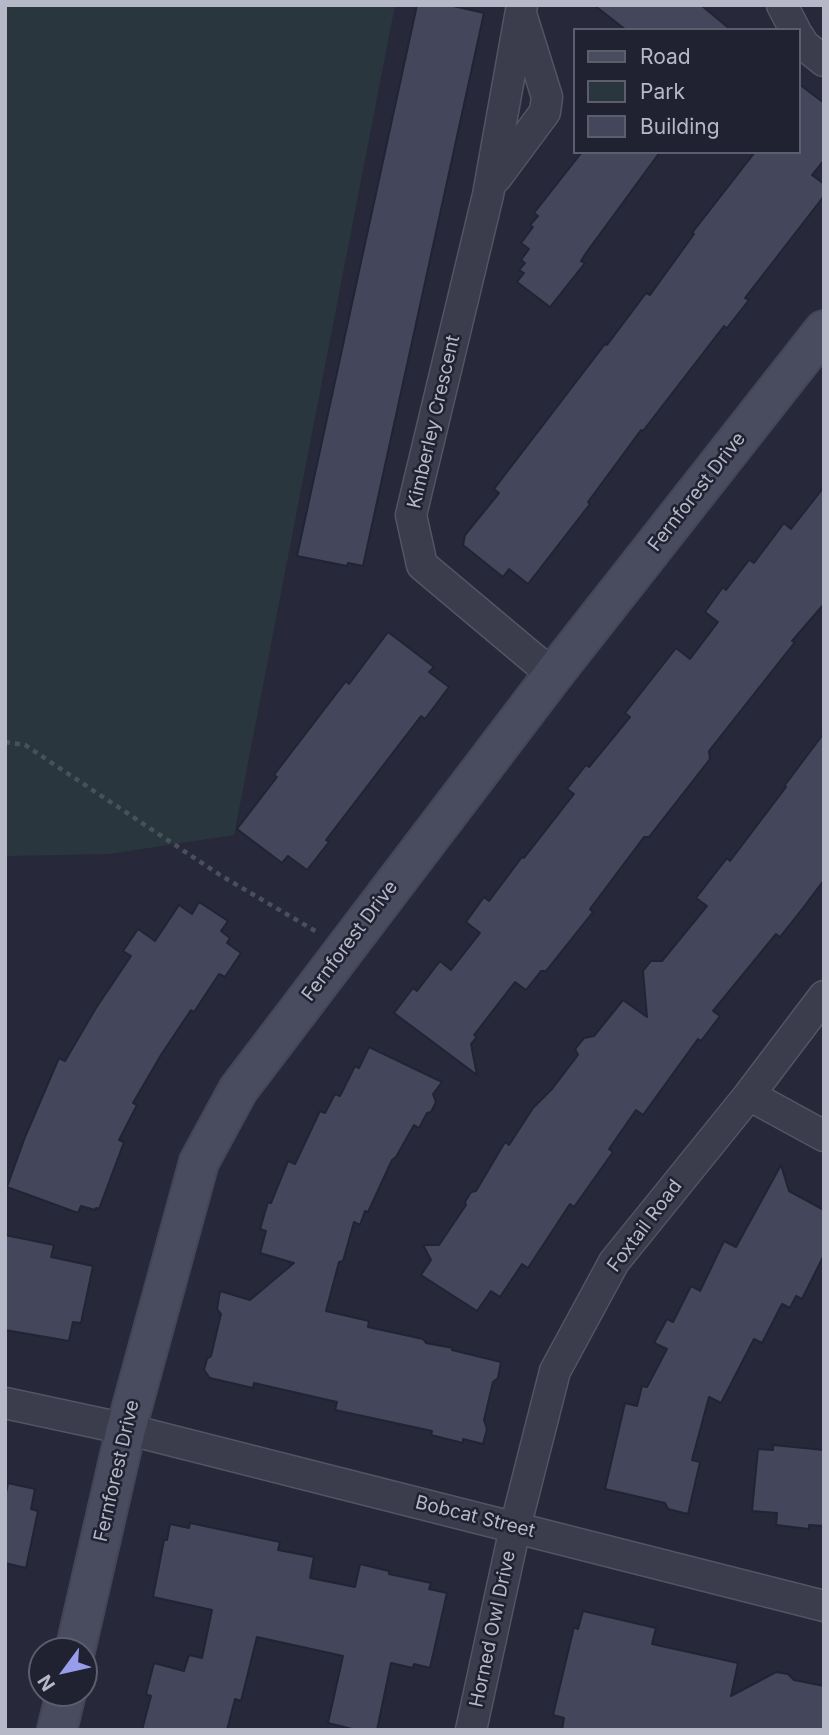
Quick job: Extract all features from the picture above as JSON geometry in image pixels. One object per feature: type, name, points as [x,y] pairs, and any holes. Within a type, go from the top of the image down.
[{"type":"street","points":[[782,5],[794,28]]},
{"type":"street","name":"Kimberley Crescent","points":[[488,195],[497,174],[545,112],[547,97],[522,8]]},
{"type":"street","name":"Kimberley Crescent","points":[[522,8],[488,195],[411,516],[422,565],[553,675]]},
{"type":"street","points":[[801,41],[824,61]]},
{"type":"street","name":"Fernforest Drive","points":[[78,1637],[126,1429],[199,1162],[238,1090],[553,675],[824,330]]},
{"type":"street","name":"Foxtail Road","points":[[515,1528],[555,1371],[614,1262],[749,1095],[824,996]]},
{"type":"street","points":[[749,1095],[824,1136]]},
{"type":"street","name":"Bobcat Street","points":[[5,1403],[126,1429],[824,1606]]},
{"type":"street","name":"Horned Owl Drive","points":[[471,1730],[515,1528]]},
{"type":"street","points":[[57,1730],[63,1707]]},
{"type":"path","points":[[5,742],[25,745],[220,874],[345,948]]},
{"type":"green space","points":[[5,5],[395,5],[234,835],[109,854],[5,856]]},
{"type":"building","points":[[417,5],[449,5],[484,13],[363,566],[348,563],[347,566],[297,556]]},
{"type":"building","points":[[594,5],[701,5],[729,28],[623,28]]},
{"type":"building","points":[[801,86],[824,103],[824,160],[812,175],[824,184],[824,196],[745,298],[749,300],[727,328],[724,326],[643,431],[641,430],[588,502],[590,504],[528,584],[509,569],[503,577],[463,545],[465,535],[499,493],[494,489],[646,293],[650,295],[694,234],[692,233],[753,154],[801,154]]},
{"type":"building","points":[[580,154],[659,154],[586,253],[581,261],[585,263],[550,307],[517,282],[524,273],[519,270],[525,263],[521,260],[529,249],[521,243],[538,216],[534,213]]},
{"type":"building","points":[[824,487],[824,604],[792,641],[795,642],[709,751],[710,759],[649,837],[644,837],[590,909],[593,912],[546,971],[541,971],[526,990],[515,982],[474,1035],[477,1037],[471,1044],[477,1075],[394,1013],[413,988],[417,991],[440,961],[451,970],[480,933],[466,922],[484,897],[489,901],[574,794],[567,789],[630,717],[625,713],[676,648],[690,659],[718,622],[705,612],[723,587],[726,590],[749,560],[754,563],[784,523],[791,529]]},
{"type":"building","points":[[388,632],[434,667],[429,672],[449,687],[425,719],[421,716],[326,840],[329,842],[307,870],[288,856],[282,863],[237,829],[277,777],[274,775],[346,681],[349,684]]},
{"type":"building","points":[[824,733],[824,880],[780,937],[776,934],[713,1011],[720,1016],[701,1041],[698,1039],[643,1115],[636,1110],[609,1149],[613,1152],[574,1207],[570,1204],[528,1268],[522,1264],[500,1297],[491,1291],[477,1311],[421,1275],[431,1260],[423,1245],[439,1245],[505,1142],[509,1145],[533,1108],[552,1089],[578,1055],[575,1049],[584,1038],[594,1036],[623,1000],[647,1017],[643,971],[651,961],[662,961],[707,906],[696,898],[727,858],[730,861]]},
{"type":"building","points":[[199,902],[228,921],[221,931],[230,938],[227,943],[241,953],[225,977],[219,974],[194,1012],[191,1010],[133,1103],[137,1105],[119,1140],[124,1142],[99,1209],[81,1206],[78,1213],[7,1187],[59,1058],[65,1061],[131,956],[123,951],[138,929],[155,941],[179,905],[192,914]]},
{"type":"building","points":[[369,1047],[442,1082],[433,1094],[436,1102],[431,1112],[427,1113],[419,1128],[414,1125],[392,1160],[360,1225],[354,1222],[343,1261],[339,1262],[326,1311],[369,1321],[368,1327],[423,1339],[426,1343],[501,1362],[484,1420],[487,1429],[483,1444],[463,1439],[463,1443],[431,1435],[432,1431],[335,1410],[337,1402],[254,1383],[253,1388],[210,1378],[204,1370],[207,1359],[211,1356],[221,1314],[217,1309],[220,1291],[250,1300],[294,1263],[260,1253],[266,1231],[260,1229],[268,1202],[271,1203],[288,1161],[295,1164],[320,1111],[325,1113],[335,1094],[340,1096],[355,1066],[359,1068]]},
{"type":"building","points":[[781,1165],[789,1191],[824,1210],[824,1255],[802,1299],[796,1296],[790,1308],[782,1304],[762,1343],[754,1339],[721,1403],[709,1397],[692,1460],[700,1462],[688,1514],[668,1509],[665,1503],[605,1489],[625,1403],[637,1406],[642,1386],[647,1387],[667,1349],[654,1343],[667,1319],[673,1322],[691,1286],[700,1291],[724,1241],[736,1247]]},
{"type":"building","points":[[5,1235],[54,1245],[51,1257],[93,1266],[81,1323],[73,1322],[69,1341],[5,1330]]},
{"type":"building","points":[[773,1445],[824,1450],[824,1526],[809,1525],[809,1529],[776,1525],[777,1513],[752,1511],[758,1449],[773,1450]]},
{"type":"building","points":[[8,1483],[35,1489],[31,1509],[38,1511],[26,1568],[5,1563],[5,1498]]},
{"type":"building","points":[[190,1523],[280,1542],[278,1550],[314,1557],[310,1578],[355,1587],[360,1564],[389,1571],[389,1574],[431,1583],[429,1589],[447,1593],[430,1668],[414,1664],[413,1668],[391,1663],[377,1730],[356,1730],[328,1723],[343,1656],[257,1637],[241,1701],[235,1699],[227,1730],[142,1730],[151,1696],[146,1694],[154,1663],[184,1671],[189,1655],[202,1658],[212,1610],[153,1597],[164,1540],[167,1540],[170,1524],[189,1528]]},
{"type":"building","points":[[583,1611],[656,1628],[652,1644],[738,1663],[731,1696],[776,1672],[788,1674],[794,1680],[824,1686],[824,1730],[562,1730],[564,1718],[553,1715],[574,1627],[578,1629]]}]
